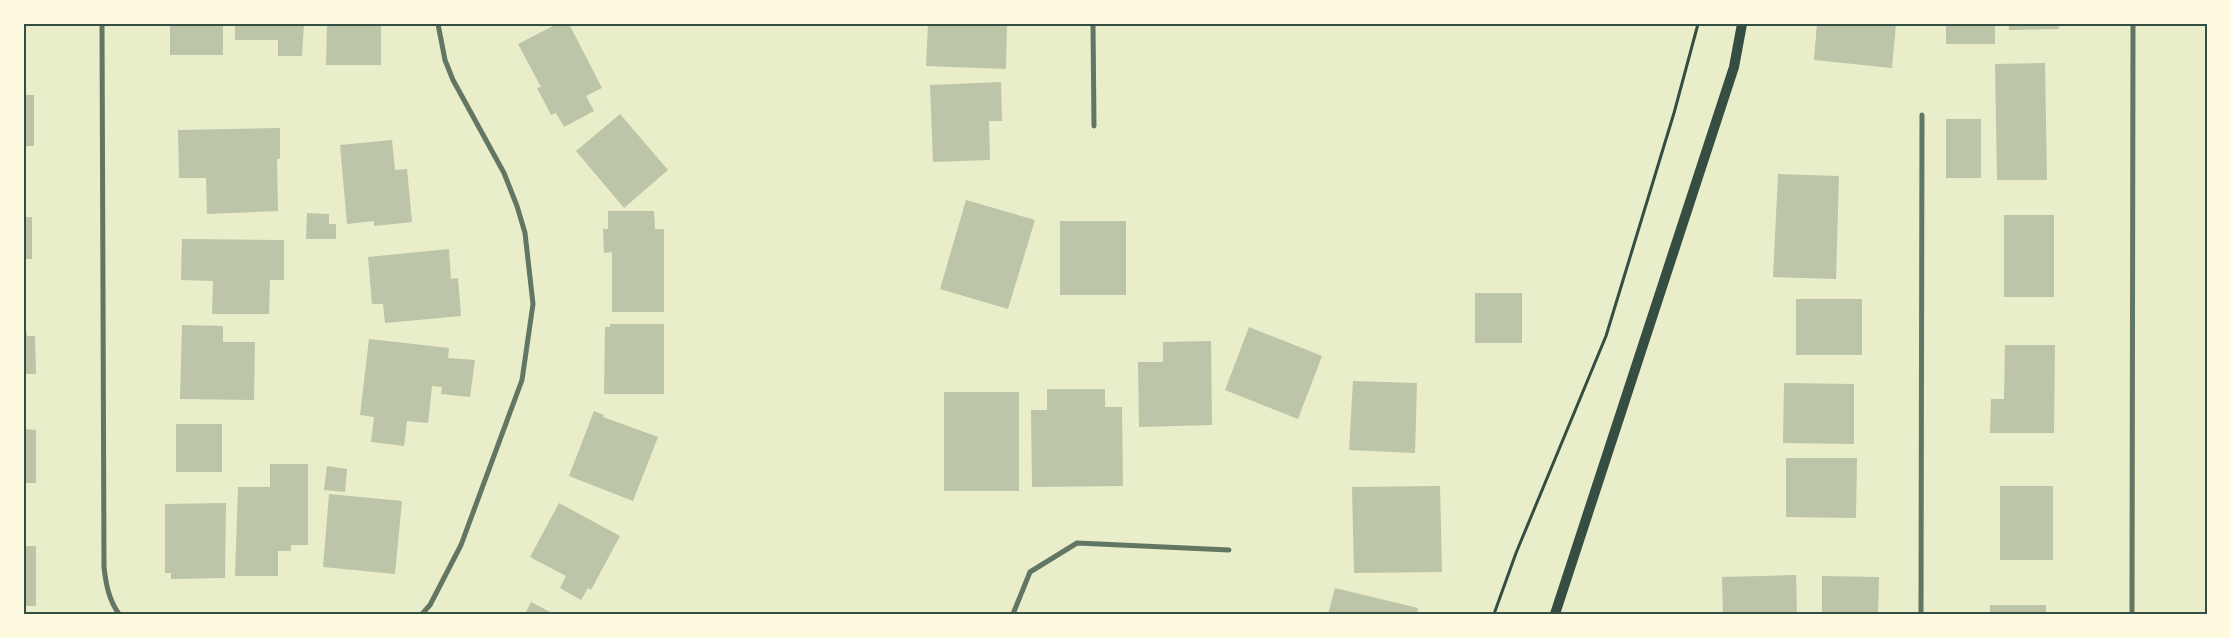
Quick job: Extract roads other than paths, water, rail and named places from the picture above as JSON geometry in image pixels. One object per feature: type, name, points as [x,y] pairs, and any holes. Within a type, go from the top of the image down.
[{"type":"main road","points":[[1555,614],[1734,67],[1742,24]]},
{"type":"street","points":[[102,24],[104,567],[106,586],[113,605],[119,614]]},
{"type":"street","points":[[422,614],[430,605],[461,545],[522,380],[533,304],[525,233],[517,206],[504,173],[453,80],[445,60],[438,24]]},
{"type":"street","points":[[1093,24],[1094,126]]},
{"type":"street","points":[[2132,614],[2133,24]]},
{"type":"street","points":[[1921,614],[1922,114]]},
{"type":"street","points":[[1013,614],[1030,572],[1077,543],[1229,550]]}]
